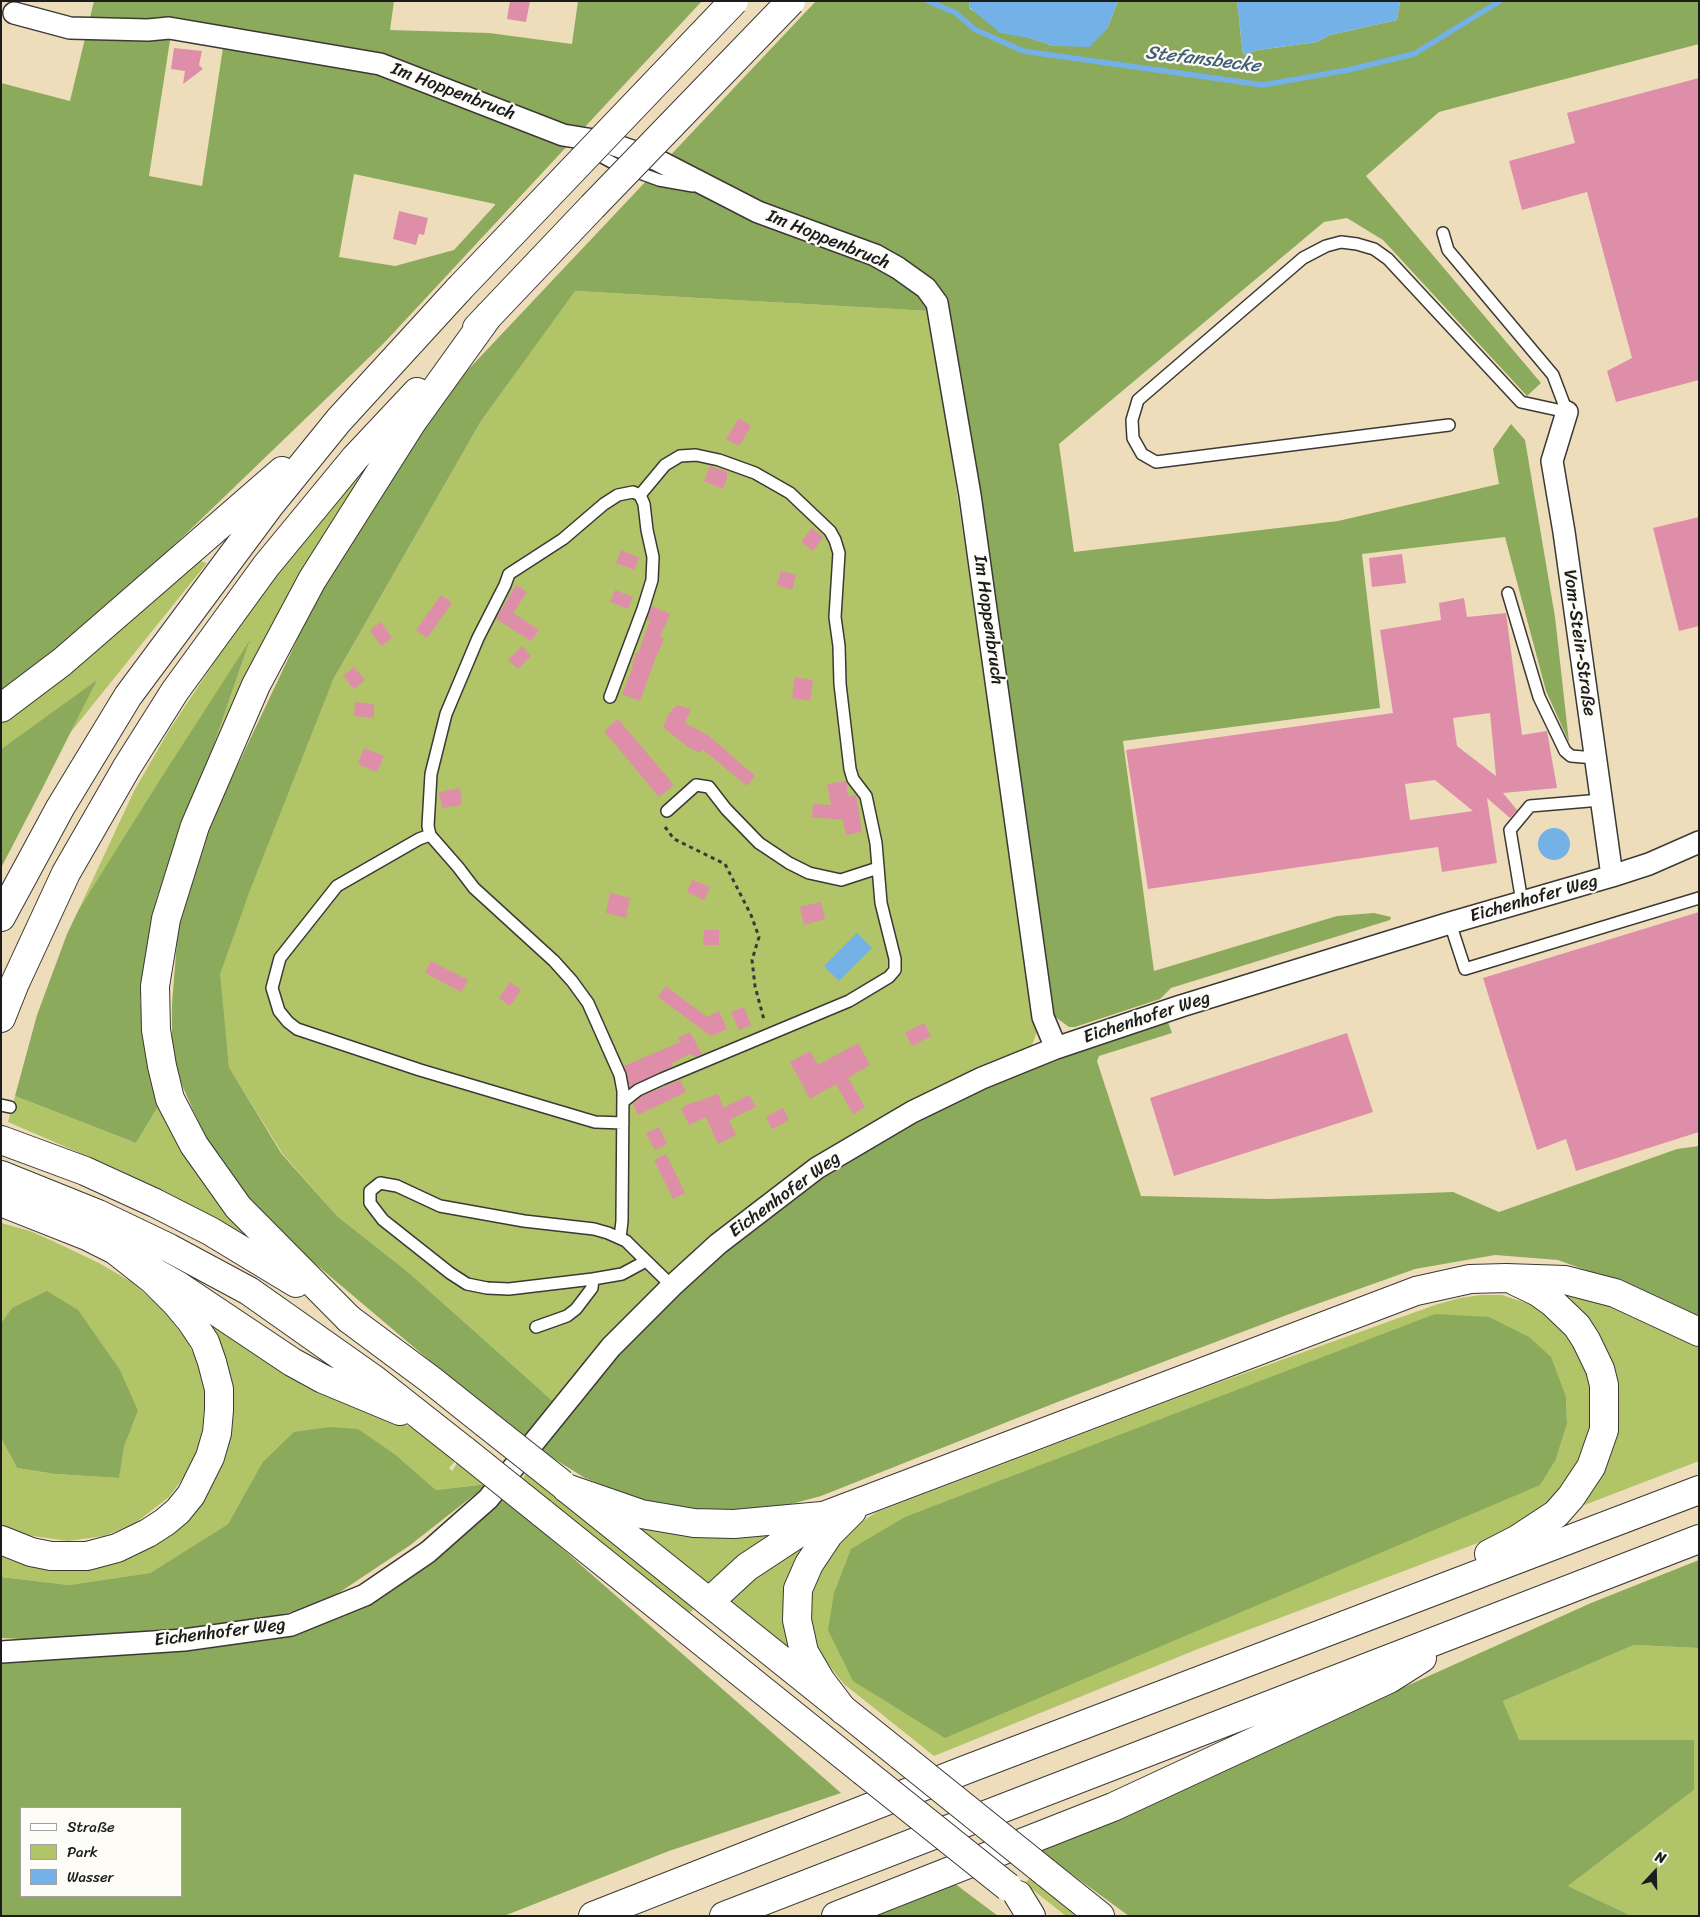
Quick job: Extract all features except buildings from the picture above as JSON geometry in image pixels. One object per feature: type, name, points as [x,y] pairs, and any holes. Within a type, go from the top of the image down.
[{"type":"main road","points":[[1,917],[92,752],[128,696],[270,505],[340,420],[460,289],[734,1]]},
{"type":"main road","points":[[1,1018],[15,983],[66,873],[127,766],[175,691],[266,566],[356,458],[489,315],[791,1]]},
{"type":"main road","points":[[349,1319],[238,1207],[194,1145],[170,1099],[156,1030],[155,986],[166,919],[196,826],[256,685],[312,580],[412,422],[489,315]]},
{"type":"main road","points":[[1,708],[62,662],[340,420]]},
{"type":"main road","points":[[1,1140],[29,1149],[113,1183],[210,1231],[349,1319],[431,1380],[1100,1916]]},
{"type":"main road","points":[[5,1185],[87,1236],[156,1271],[274,1350],[323,1379],[431,1424]]},
{"type":"main road","points":[[5,1185],[98,1214],[169,1248],[249,1291],[368,1375],[431,1424],[863,1771],[1019,1899],[1047,1916]]},
{"type":"main road","points":[[1,1540],[31,1552],[58,1556],[87,1556],[118,1548],[148,1533],[165,1522],[178,1510],[191,1495],[210,1457],[217,1433],[219,1389],[205,1342],[176,1303],[153,1280],[115,1250]]},
{"type":"main road","points":[[1362,1618],[1518,1539],[1556,1514],[1571,1497],[1591,1467],[1604,1430],[1604,1385],[1594,1354],[1577,1326],[1552,1302],[1530,1288],[1506,1278]]},
{"type":"main road","points":[[564,1486],[641,1514],[694,1523],[734,1524],[826,1515],[1416,1291],[1470,1279],[1565,1280],[1614,1293],[1699,1332]]},
{"type":"main road","points":[[594,1916],[965,1770],[1699,1490]]},
{"type":"main road","points":[[843,1710],[821,1681],[804,1652],[797,1620],[798,1589],[809,1564],[829,1534],[860,1503]]},
{"type":"main road","points":[[695,1636],[697,1622],[709,1602],[747,1567],[826,1515]]},
{"type":"main road","points":[[724,1916],[1699,1539]]},
{"type":"main road","points":[[836,1916],[1112,1807],[1388,1679],[1479,1623]]},
{"type":"street","name":"Im Hoppenbruch","points":[[14,14],[70,28],[148,30],[170,28],[380,64],[563,135],[606,142],[655,159],[758,212],[875,255],[898,268],[926,288],[937,303],[970,494],[1044,1017],[1056,1048]]},
{"type":"street","name":"Vom-Stein-Straße","points":[[1567,412],[1552,461],[1564,532],[1612,876]]},
{"type":"street","name":"Eichenhofer Weg","points":[[1,1652],[184,1640],[291,1625],[365,1595],[428,1552],[488,1498],[611,1347],[672,1286],[718,1244],[817,1168],[912,1112],[982,1078],[1056,1048],[1181,1006],[1450,923],[1612,876],[1649,864],[1699,842]]},
{"type":"lane","points":[[1443,233],[1448,250],[1554,375],[1567,412]]},
{"type":"lane","points":[[1449,425],[1156,462],[1142,454],[1133,438],[1132,420],[1138,400],[1304,258],[1326,246],[1342,242],[1374,249],[1388,259],[1521,402],[1567,412]]},
{"type":"lane","points":[[624,1101],[638,1090],[849,1002],[890,977],[895,970],[892,941],[881,903],[876,844],[866,796],[853,779],[850,769],[840,684],[839,646],[835,617],[838,553],[835,540],[830,531],[790,493],[755,473],[719,460],[696,455],[680,456],[665,464],[640,496]]},
{"type":"lane","points":[[610,697],[644,609],[652,580],[653,556],[644,504],[640,496],[633,492],[611,500],[563,539],[509,574],[478,638],[446,714],[430,774],[428,826],[430,835],[474,888],[528,936],[582,992],[588,1003],[620,1075],[624,1091],[622,1221],[620,1238]]},
{"type":"lane","points":[[1508,594],[1539,697],[1566,750],[1571,756],[1595,758]]},
{"type":"lane","points":[[667,811],[696,786],[710,787],[726,809],[759,843],[789,863],[809,872],[842,880],[878,868]]},
{"type":"lane","points":[[1522,902],[1510,830],[1530,806],[1601,800]]},
{"type":"lane","points":[[430,835],[419,839],[337,886],[280,958],[272,988],[279,1011],[296,1029],[410,1067],[595,1122],[623,1122]]},
{"type":"lane","points":[[1450,923],[1466,968],[1699,898]]},
{"type":"lane","points":[[646,1260],[622,1274],[594,1279],[509,1289],[487,1288],[467,1284],[450,1273],[383,1220],[370,1203],[370,1191],[380,1184],[397,1186],[440,1206],[594,1229],[620,1238],[646,1260],[672,1286]]},
{"type":"lane","points":[[536,1327],[566,1316],[576,1308],[592,1288],[594,1279]]},
{"type":"path","points":[[665,827],[674,839],[725,864],[751,915],[759,937],[752,960],[755,986],[768,1036]]},
{"type":"green space","points":[[94,1],[394,1],[390,30],[489,33],[572,44],[578,1],[702,1],[384,343],[113,604],[1,699],[1,83],[70,101]],"holes":[[[171,34],[224,41],[202,186],[149,176]],[[354,174],[495,204],[495,205],[454,250],[395,266],[339,257]]]},
{"type":"green space","points":[[816,1],[969,1],[970,9],[1029,38],[1054,46],[1107,29],[1118,1],[1237,1],[1243,55],[1258,50],[1317,42],[1330,35],[1397,20],[1400,1],[1699,1],[1699,44],[1439,112],[1366,176],[1541,383],[1527,396],[1383,240],[1347,218],[1324,222],[1059,444],[1074,552],[1338,521],[1499,484],[1493,449],[1511,424],[1525,440],[1555,617],[1569,742],[1546,691],[1505,537],[1362,554],[1380,708],[1123,741],[1154,971],[1337,916],[1374,913],[1391,917],[1390,920],[1171,988],[1160,999],[1075,1027],[1069,1027],[1050,1013],[968,417],[953,335],[930,311],[575,291],[481,421],[333,680],[249,893],[220,974],[229,1067],[281,1153],[337,1216],[408,1272],[555,1403],[525,1439],[507,1426],[305,1255],[247,1196],[224,1165],[207,1139],[193,1110],[182,1085],[172,1052],[172,1004],[178,928],[210,824],[331,568],[400,456],[465,373]]},
{"type":"green space","points":[[574,291],[930,311],[1037,1032],[1032,1045],[1025,1051],[555,1403],[408,1272],[337,1216],[282,1153],[229,1067],[218,971],[332,682],[481,421]]},
{"type":"green space","points":[[390,438],[300,573],[212,750],[249,643],[79,909],[134,791],[168,732],[280,565]]},
{"type":"green space","points":[[193,559],[207,563],[70,733],[96,681],[1,749],[1,718]]},
{"type":"green space","points":[[250,640],[212,750],[157,897],[140,1002],[165,1095],[136,1143],[15,1096],[37,1015],[67,934],[79,909]]},
{"type":"green space","points":[[97,680],[42,789],[1,868],[1,749]]},
{"type":"green space","points":[[1168,1022],[1172,1033],[1099,1056],[1097,1061],[1141,1196],[1270,1199],[1453,1192],[1499,1212],[1677,1149],[1699,1146],[1699,1316],[1654,1295],[1558,1260],[1495,1255],[1415,1269],[1300,1310],[1060,1401],[821,1496],[780,1507],[674,1512],[585,1478],[540,1450],[605,1368],[680,1289],[771,1212],[858,1152],[990,1083],[1086,1046]]},
{"type":"green space","points":[[165,1095],[268,1249],[119,1170],[8,1122],[15,1096],[136,1143]]},
{"type":"green space","points":[[1,1223],[30,1231],[57,1243],[99,1263],[130,1281],[161,1307],[187,1341],[199,1366],[205,1392],[202,1443],[189,1470],[169,1497],[134,1524],[104,1536],[68,1541],[26,1535],[1,1525],[1,1438],[17,1468],[55,1474],[118,1478],[124,1447],[138,1411],[12,1308],[1,1323]]},
{"type":"green space","points":[[1547,1286],[1613,1305],[1699,1344],[1699,1461],[1574,1509],[1615,1423]]},
{"type":"green space","points":[[47,1291],[78,1310],[120,1370],[138,1411],[124,1447],[119,1478],[55,1474],[17,1468],[1,1438],[1,1323],[12,1308]]},
{"type":"green space","points":[[1502,1295],[1529,1304],[1554,1318],[1585,1359],[1596,1402],[1586,1449],[1563,1487],[1539,1510],[1518,1524],[1483,1541],[1203,1647],[934,1756],[844,1684],[819,1653],[810,1627],[810,1593],[840,1535],[877,1512],[1209,1386],[1435,1305],[1460,1298]],"holes":[[[1566,1397],[1567,1424],[1556,1459]]]},
{"type":"green space","points":[[198,1311],[426,1436],[458,1458],[449,1468],[452,1471],[458,1462],[488,1484],[436,1490],[396,1455],[358,1430],[262,1463],[228,1524],[150,1573],[69,1585],[1,1577],[1,1549],[126,1552],[218,1459]]},
{"type":"green space","points":[[1435,1314],[1489,1317],[1529,1337],[1551,1357],[1566,1397],[1567,1424],[1556,1459],[1540,1485],[945,1738],[853,1681],[828,1630],[834,1593],[851,1549],[905,1517]]},
{"type":"green space","points":[[330,1427],[358,1429],[396,1455],[436,1490],[488,1484],[409,1546],[322,1604],[240,1625],[183,1632],[40,1640],[1,1638],[1,1577],[69,1585],[150,1573],[228,1524],[262,1463],[294,1432]]},
{"type":"green space","points":[[528,1472],[694,1608],[689,1614],[521,1482]]},
{"type":"green space","points":[[501,1495],[841,1793],[669,1851],[504,1916],[1,1916],[1,1658],[293,1632]]},
{"type":"green space","points":[[629,1524],[781,1528],[711,1589]]},
{"type":"green space","points":[[814,1535],[798,1657],[723,1598]]},
{"type":"green space","points":[[1699,1560],[1699,1648],[1634,1645],[1503,1701],[1519,1740],[1694,1740],[1694,1790],[1568,1886],[1632,1916],[1129,1916],[1040,1851],[1591,1603]]},
{"type":"green space","points":[[1634,1645],[1699,1648],[1699,1916],[1632,1916],[1568,1886],[1694,1790],[1694,1740],[1518,1740],[1503,1701]]},
{"type":"green space","points":[[1031,1878],[1070,1908],[1074,1916],[1066,1916],[1024,1883]]},
{"type":"green space","points":[[954,1883],[998,1916],[870,1916]]},
{"type":"water","points":[[969,1],[1118,1],[1107,29],[1090,47],[1054,46],[1029,38],[1000,33],[970,8]]},
{"type":"water","points":[[1237,1],[1400,1],[1397,20],[1330,35],[1317,42],[1258,50],[1243,55]]},
{"type":"water","points":[[1554,828],[1560,829],[1565,833],[1569,838],[1569,850],[1565,855],[1560,859],[1554,860],[1548,859],[1543,855],[1539,850],[1538,844],[1539,838],[1543,833],[1548,829]]},
{"type":"water","points":[[857,933],[872,948],[839,981],[824,966]]},
{"type":"waterway","name":"Stefansbecke","points":[[928,1],[956,13],[974,29],[1023,51],[1263,85],[1348,70],[1414,54],[1500,1]]}]
